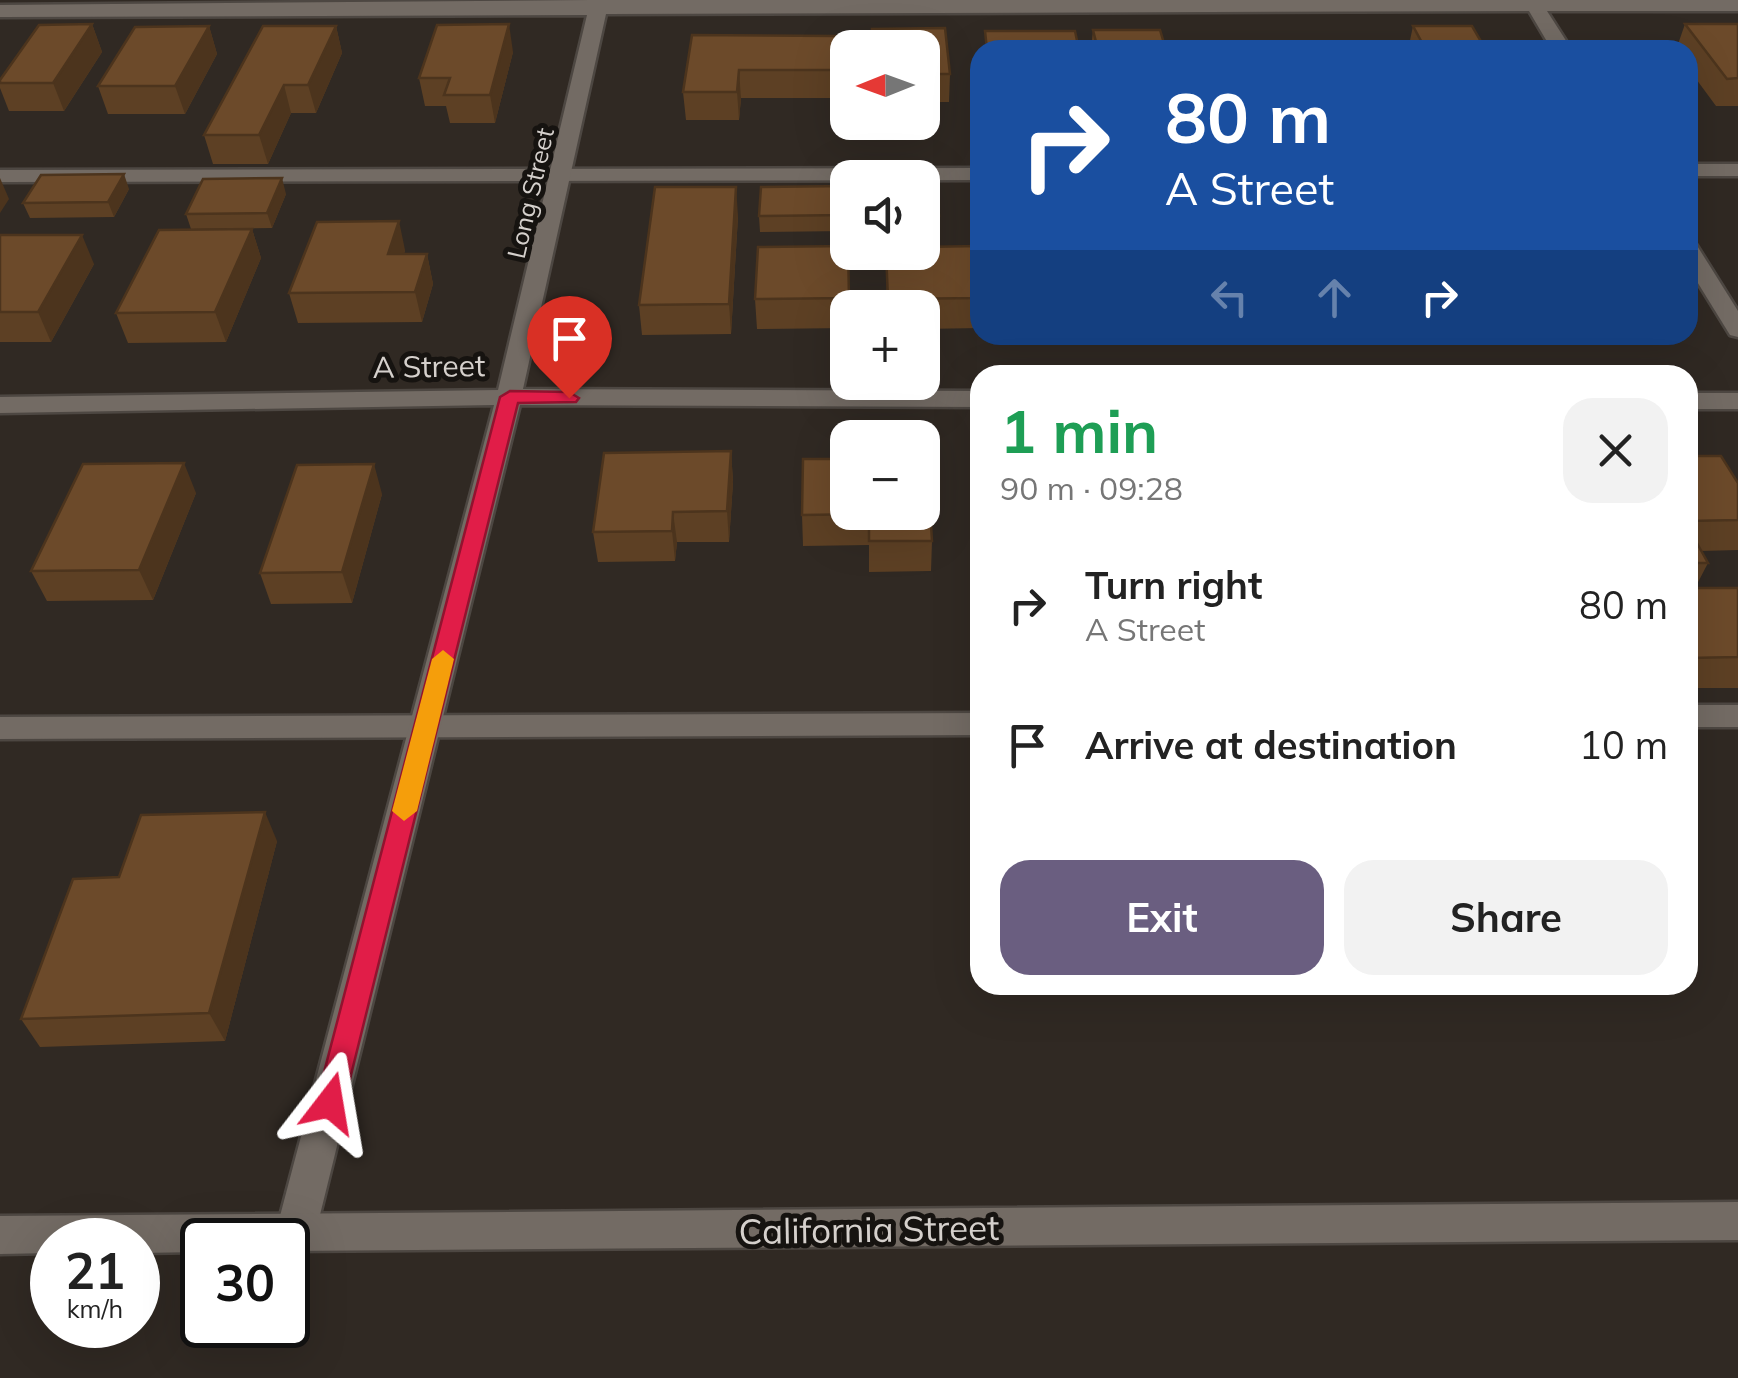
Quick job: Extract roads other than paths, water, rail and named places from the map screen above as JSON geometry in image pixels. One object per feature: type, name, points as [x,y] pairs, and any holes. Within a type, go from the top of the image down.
[{"type":"street","points":[[1533,3],[1556,40]]},
{"type":"street","points":[[0,11],[600,4],[1738,5]]},
{"type":"street","name":"Long Street","points":[[299,1218],[510,397],[564,175],[600,4]]},
{"type":"street","points":[[1698,170],[1738,170]]},
{"type":"street","points":[[0,176],[970,174]]},
{"type":"street","points":[[1698,265],[1738,330]]},
{"type":"street","name":"A Street","points":[[0,405],[510,397],[970,399]]},
{"type":"street","points":[[1698,401],[1738,401]]},
{"type":"street","points":[[1698,716],[1738,716]]},
{"type":"street","points":[[0,728],[970,724]]},
{"type":"street","name":"California Street","points":[[310,1235],[1738,1221]]},
{"type":"street","name":"California Street","points":[[0,1235],[180,1235]]}]
